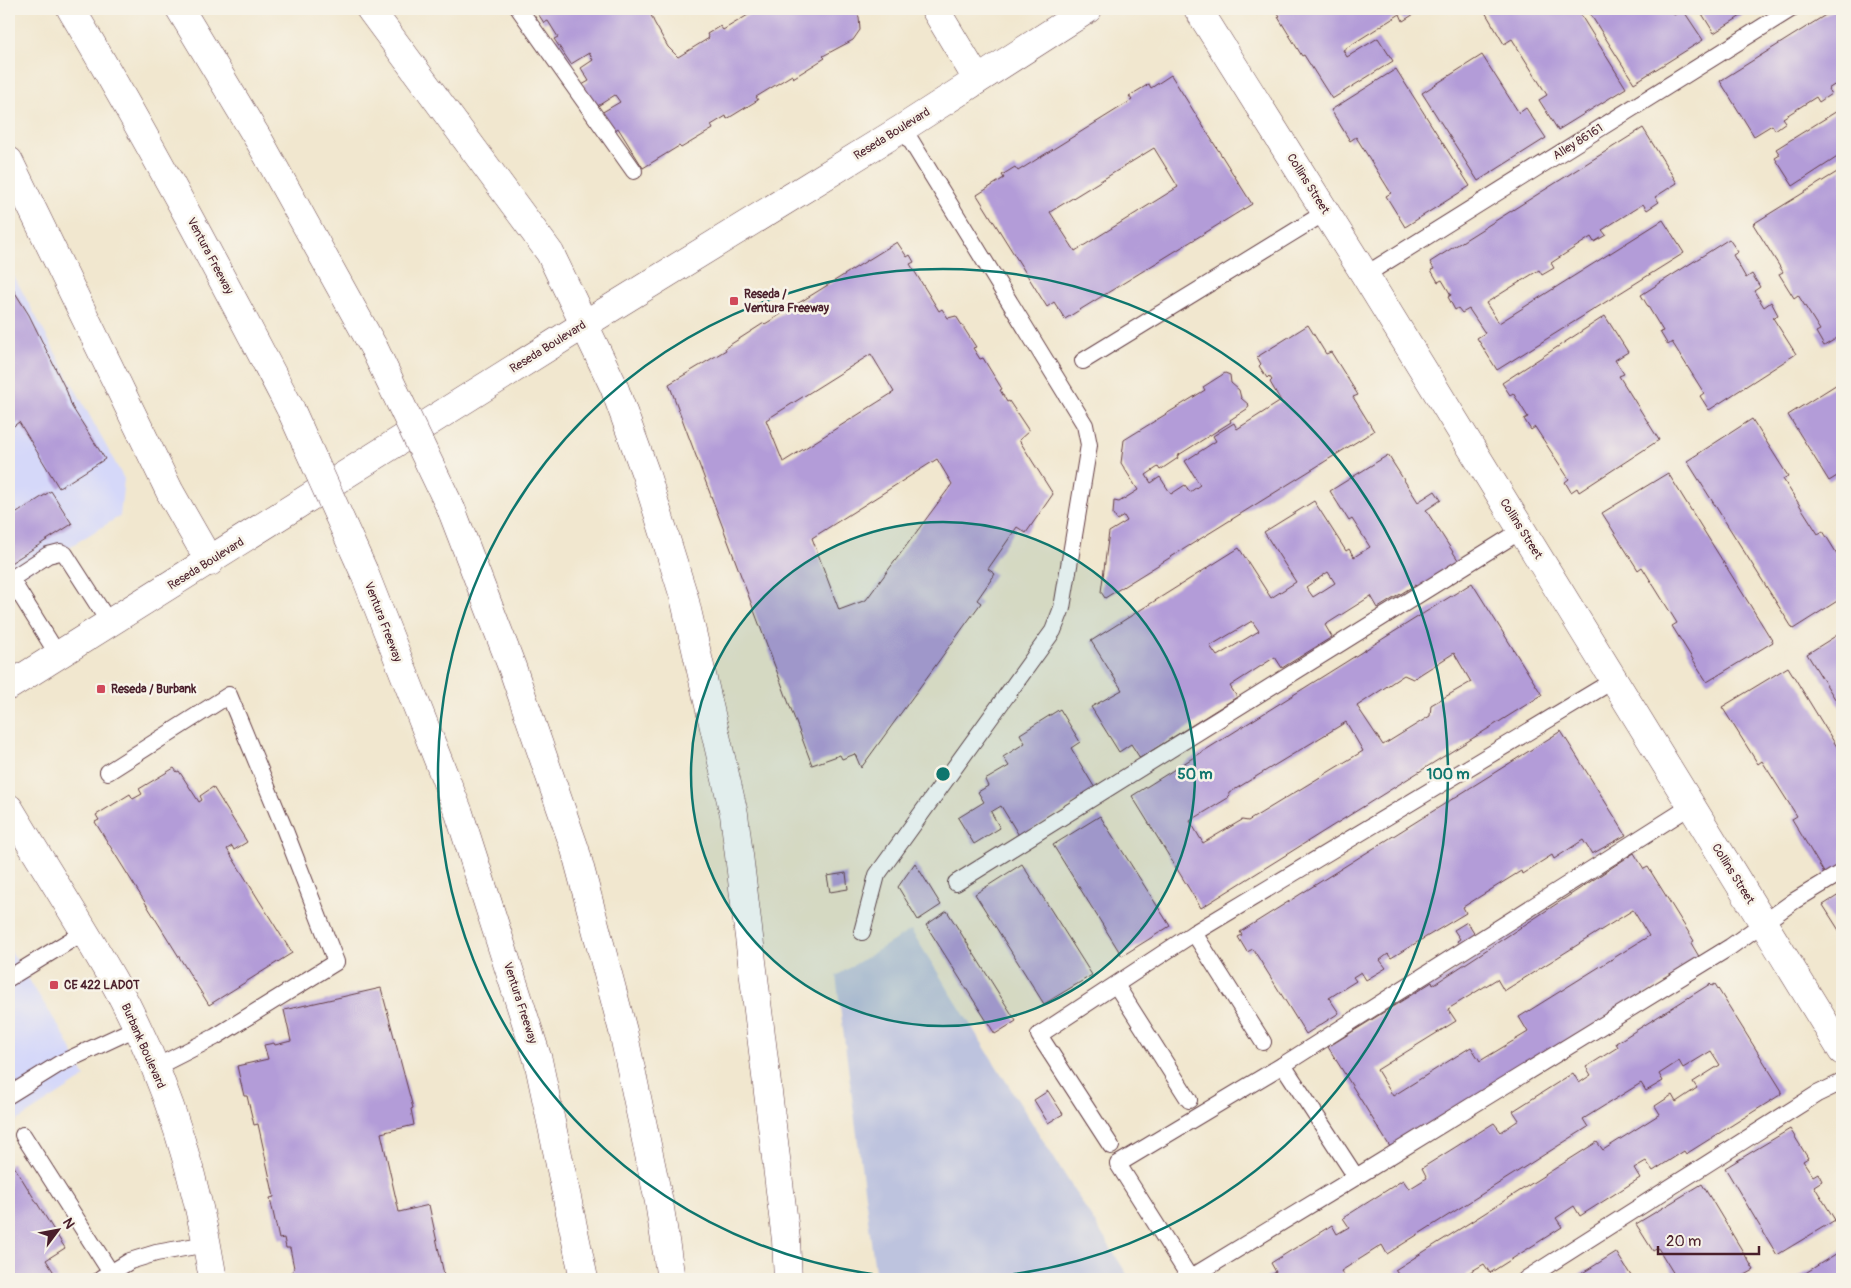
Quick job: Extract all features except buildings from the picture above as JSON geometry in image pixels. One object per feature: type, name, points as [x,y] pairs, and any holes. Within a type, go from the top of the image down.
[{"type":"main road","name":"Ventura Freeway","points":[[71,9],[118,89],[213,261],[291,410],[364,572],[458,813],[538,1060],[584,1279]]},
{"type":"main road","points":[[180,9],[264,151],[374,348],[452,511],[512,667],[575,849],[623,1031],[659,1202],[671,1279]]},
{"type":"main road","points":[[370,9],[550,253],[614,388],[646,475],[684,597],[734,814],[785,1230],[788,1279]]},
{"type":"main road","points":[[935,9],[978,79]]},
{"type":"main road","name":"Reseda Boulevard","points":[[9,686],[210,562],[585,324],[903,128],[1088,9]]},
{"type":"main road","name":"Collins Street","points":[[1198,9],[1365,275],[1842,1051]]},
{"type":"main road","points":[[9,161],[170,492],[210,562]]},
{"type":"main road","name":"Burbank Boulevard","points":[[13,826],[84,932],[113,980],[154,1068],[174,1118],[207,1244],[213,1279]]},
{"type":"lane","points":[[519,9],[634,171]]},
{"type":"lane","name":"Alley 86161","points":[[1365,275],[1791,9]]},
{"type":"lane","points":[[862,932],[877,875],[1053,631],[1062,608],[1089,445],[1085,425],[903,128]]},
{"type":"lane","points":[[1082,362],[1326,212]]},
{"type":"lane","points":[[956,884],[1522,530]]},
{"type":"lane","points":[[58,655],[10,577],[48,556],[60,552],[65,554],[110,624]]},
{"type":"lane","points":[[1112,1146],[1039,1035],[1194,934],[1614,680]]},
{"type":"lane","points":[[108,772],[229,695],[284,828],[336,962],[215,1037],[154,1068]]},
{"type":"lane","points":[[1691,806],[1283,1066],[1118,1164],[1190,1278],[1730,947],[1794,901],[1842,872]]},
{"type":"lane","points":[[9,978],[84,932]]},
{"type":"lane","points":[[1194,934],[1263,1042]]},
{"type":"lane","points":[[1116,985],[1189,1100]]},
{"type":"lane","points":[[9,1095],[60,1064],[136,1028]]},
{"type":"lane","points":[[1283,1066],[1356,1177]]},
{"type":"lane","points":[[1526,1279],[1817,1094],[1842,1082]]},
{"type":"lane","points":[[24,1135],[106,1276],[139,1259],[207,1244]]},
{"type":"shaded area","points":[[9,267],[124,479],[120,516],[9,584]]},
{"type":"shaded area","points":[[911,930],[1130,1279],[876,1279],[836,976]]},
{"type":"shaded area","points":[[9,948],[64,1035],[85,1077],[9,1126]]},
{"type":"place","name":"Reseda / Ventura Freeway","points":[[734,301]]},
{"type":"place","name":"Reseda / Burbank","points":[[101,689]]},
{"type":"place","name":"CE 422 LADOT","points":[[54,985]]}]
